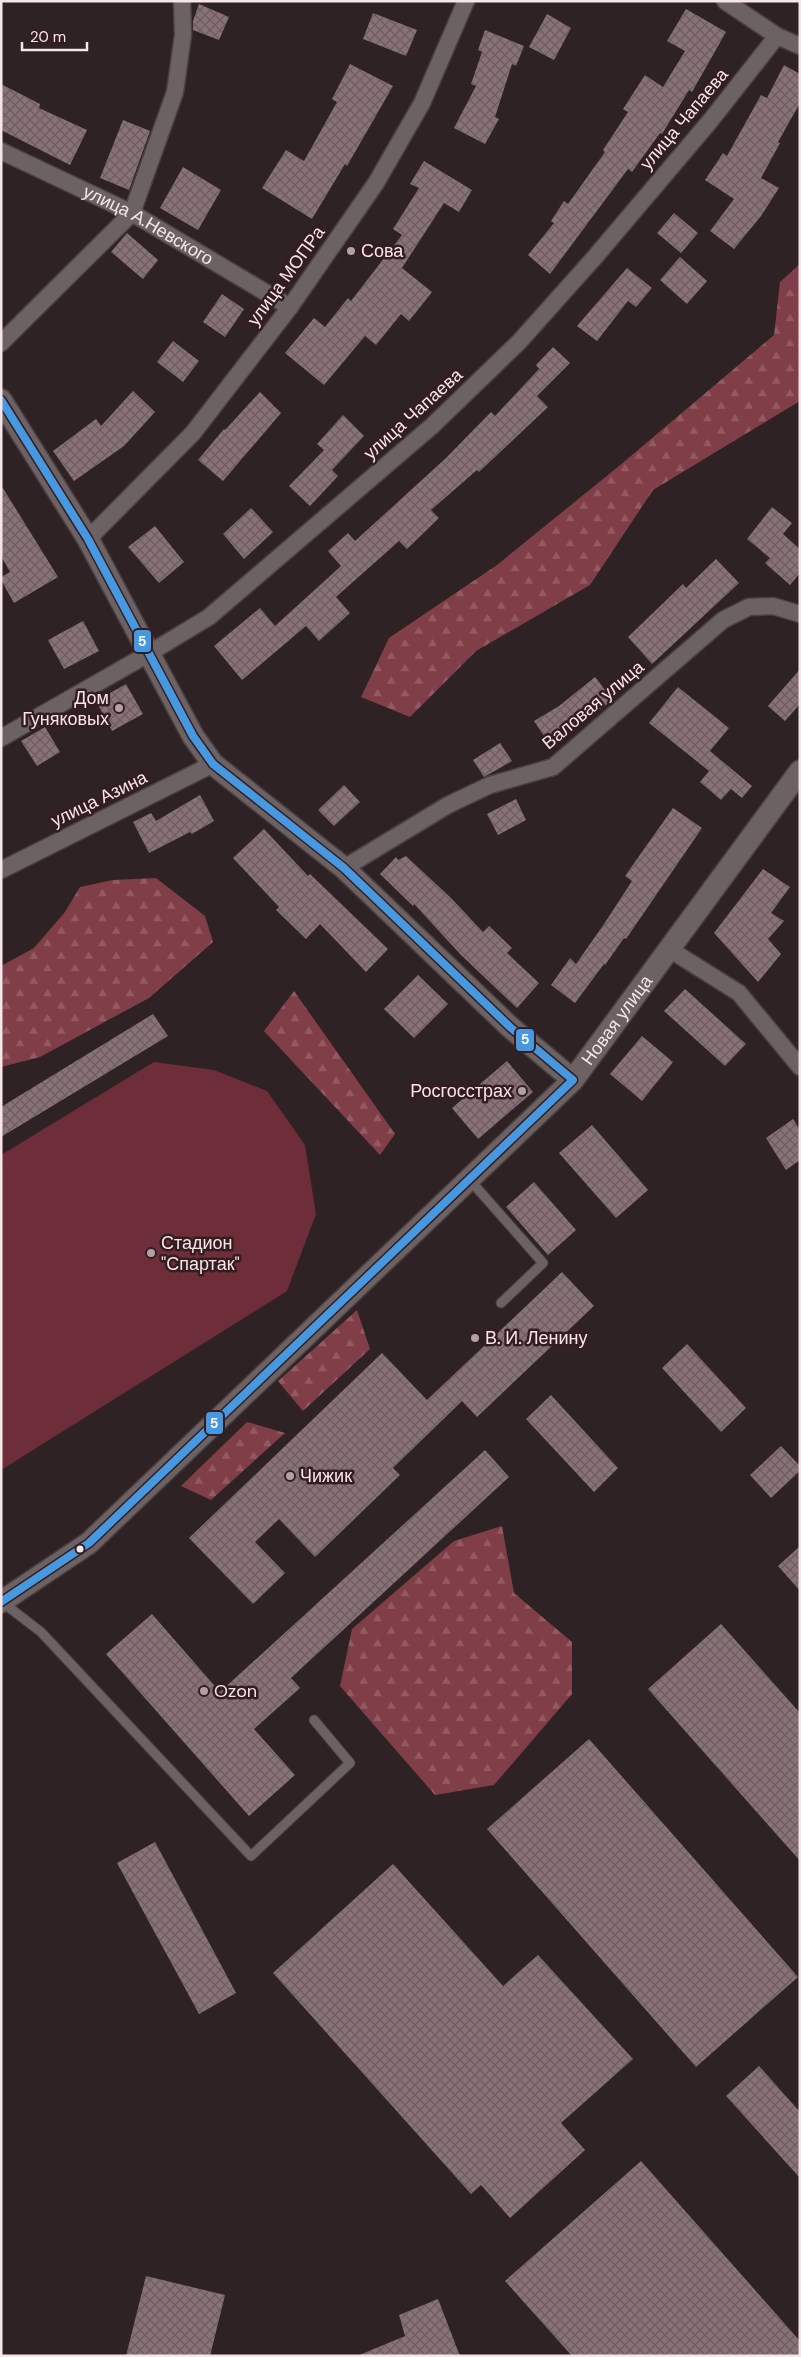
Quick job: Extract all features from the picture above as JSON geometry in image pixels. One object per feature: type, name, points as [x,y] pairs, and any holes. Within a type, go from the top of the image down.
[{"type":"street","points":[[1,343],[132,213],[175,92],[184,34],[182,1]]},
{"type":"street","name":"улица МОПРа","points":[[88,539],[193,433],[290,308],[376,183],[422,103],[466,1]]},
{"type":"street","points":[[725,1],[777,36],[800,46]]},
{"type":"street","name":"улица Чапаева","points":[[1,738],[209,617],[432,426],[519,342],[704,128],[777,36]]},
{"type":"street","name":"улица А.Невского","points":[[1,152],[132,213],[290,308]]},
{"type":"street","points":[[1,400],[88,539],[193,736],[213,764],[344,868],[510,1027],[573,1080]]},
{"type":"street","name":"Валовая улица","points":[[344,868],[448,805],[490,785],[553,766],[723,620],[749,607],[773,606],[800,614]]},
{"type":"street","name":"улица Азина","points":[[1,870],[213,764]]},
{"type":"street","name":"Новая улица","points":[[1,1602],[89,1543],[573,1080],[800,771]]},
{"type":"street","points":[[669,949],[739,993],[800,1067]]},
{"type":"lane","points":[[469,1179],[543,1263],[501,1303]]},
{"type":"lane","points":[[1,1602],[42,1632],[251,1856],[350,1763],[314,1720]]},
{"type":"green space","points":[[800,264],[800,401],[653,490],[590,585],[476,651],[410,717],[361,697],[389,638],[497,565],[619,466],[774,335],[780,282]]},
{"type":"green space","points":[[156,878],[205,916],[213,942],[149,998],[40,1057],[1,1067],[1,966],[34,948],[65,912],[80,887],[113,880]]},
{"type":"green space","points":[[294,991],[395,1134],[380,1155],[264,1031]]},
{"type":"green space","points":[[357,1310],[370,1349],[303,1411],[278,1381]]},
{"type":"green space","points":[[247,1422],[285,1433],[211,1500],[181,1486]]},
{"type":"green space","points":[[502,1526],[514,1593],[572,1642],[572,1694],[494,1785],[435,1795],[340,1686],[352,1629],[454,1541]]},
{"type":"shaded area","name":"Стадион \"Спартак\"","points":[[154,1062],[214,1070],[267,1091],[305,1145],[316,1214],[287,1291],[1,1470],[1,1155]]},
{"type":"building","points":[[199,4],[229,17],[219,40],[193,30],[193,21]]},
{"type":"building","points":[[686,9],[726,32],[692,92],[689,90],[662,134],[660,133],[632,172],[628,169],[550,274],[528,255],[554,223],[551,221],[564,201],[568,204],[605,152],[603,150],[628,112],[623,109],[645,75],[663,87],[685,51],[667,41]]},
{"type":"building","points":[[373,13],[417,30],[406,56],[363,39]]},
{"type":"building","points":[[547,14],[571,28],[554,60],[529,47]]},
{"type":"building","points":[[485,30],[524,46],[516,66],[512,64],[495,117],[499,119],[485,144],[454,128],[476,86],[471,84],[482,52],[478,50]]},
{"type":"building","points":[[350,64],[393,86],[347,166],[345,164],[312,219],[262,188],[286,150],[304,161],[337,102],[332,99]]},
{"type":"building","points":[[784,65],[800,74],[800,103],[778,142],[780,143],[761,178],[779,188],[761,216],[734,249],[710,231],[734,199],[705,180],[723,153],[727,156],[761,95],[767,98]]},
{"type":"building","points":[[1,84],[40,104],[39,108],[87,130],[70,165],[1,130]]},
{"type":"building","points":[[123,120],[150,131],[129,190],[100,178]]},
{"type":"building","points":[[424,161],[472,190],[459,212],[444,203],[402,268],[432,292],[409,321],[401,314],[376,345],[365,336],[324,385],[285,353],[314,318],[325,327],[348,298],[351,301],[402,235],[393,229],[419,188],[410,184]]},
{"type":"building","points":[[183,167],[221,190],[198,230],[160,208]]},
{"type":"building","points":[[674,213],[698,233],[681,253],[657,233]]},
{"type":"building","points":[[127,233],[158,260],[143,279],[111,252]]},
{"type":"building","points":[[680,257],[707,281],[687,304],[660,280]]},
{"type":"building","points":[[627,268],[652,288],[636,307],[628,301],[597,341],[577,326]]},
{"type":"building","points":[[222,294],[244,309],[225,337],[203,322]]},
{"type":"building","points":[[173,341],[199,361],[183,382],[157,362]]},
{"type":"building","points":[[553,347],[570,363],[537,396],[548,407],[479,472],[477,470],[431,510],[439,518],[407,549],[399,541],[336,597],[350,613],[319,641],[306,626],[242,680],[214,646],[260,608],[275,626],[341,566],[328,551],[348,533],[355,541],[446,458],[491,412],[495,416],[539,369],[536,365]]},
{"type":"building","points":[[133,391],[155,412],[124,446],[74,481],[53,451],[96,419],[101,426]]},
{"type":"building","points":[[260,392],[281,413],[223,481],[198,460],[224,429]]},
{"type":"building","points":[[343,415],[364,436],[332,470],[338,476],[310,506],[289,486],[324,450],[317,444]]},
{"type":"building","points":[[1,485],[58,577],[14,603],[1,580],[1,577],[10,572],[1,556]]},
{"type":"building","points":[[772,507],[792,523],[783,534],[800,549],[800,573],[790,585],[765,563],[770,558],[747,539]]},
{"type":"building","points":[[251,508],[273,532],[244,559],[223,534]]},
{"type":"building","points":[[155,526],[184,562],[159,583],[128,547]]},
{"type":"building","points":[[716,559],[739,583],[652,664],[628,637],[683,584],[686,588]]},
{"type":"building","points":[[83,621],[99,651],[64,669],[48,640]]},
{"type":"building","points":[[800,669],[800,704],[785,721],[768,706]]},
{"type":"building","points":[[595,677],[613,700],[550,745],[534,721],[559,706]]},
{"type":"building","name":"Дом Гуняковых","points":[[126,684],[143,714],[112,731],[96,701]]},
{"type":"building","points":[[678,687],[729,728],[710,751],[752,786],[742,798],[731,789],[721,800],[700,782],[709,771],[649,723]]},
{"type":"building","points":[[45,727],[60,752],[37,766],[21,741]]},
{"type":"building","points":[[500,743],[512,761],[484,777],[473,760]]},
{"type":"building","points":[[344,785],[360,802],[334,826],[318,810]]},
{"type":"building","points":[[200,795],[214,821],[192,834],[190,832],[149,853],[133,822],[151,813],[156,821]]},
{"type":"building","points":[[516,799],[526,820],[498,835],[487,814]]},
{"type":"building","points":[[673,808],[702,828],[626,939],[624,938],[575,1003],[551,985],[570,958],[576,964],[604,924],[632,881],[625,876]]},
{"type":"building","points":[[264,829],[308,876],[310,874],[388,949],[366,972],[320,924],[306,939],[276,910],[279,907],[233,858]]},
{"type":"building","points":[[406,856],[451,898],[483,932],[489,926],[512,948],[507,953],[539,983],[517,1008],[461,955],[414,904],[413,906],[380,874],[396,857],[398,860]]},
{"type":"building","points":[[763,869],[790,887],[771,913],[784,921],[768,939],[781,954],[758,982],[714,933]]},
{"type":"building","points":[[418,975],[448,1004],[414,1038],[384,1009]]},
{"type":"building","points":[[685,989],[746,1044],[725,1066],[664,1011]]},
{"type":"building","points":[[153,1014],[168,1036],[1,1137],[1,1107]]},
{"type":"building","points":[[642,1036],[673,1062],[642,1101],[610,1074]]},
{"type":"building","points":[[507,1061],[533,1092],[478,1139],[452,1108]]},
{"type":"building","points":[[793,1119],[800,1130],[800,1160],[786,1170],[766,1138]]},
{"type":"building","points":[[592,1125],[648,1190],[616,1218],[559,1153]]},
{"type":"building","points":[[534,1182],[576,1230],[548,1255],[506,1207]]},
{"type":"building","points":[[562,1272],[594,1306],[477,1417],[462,1401],[393,1468],[400,1475],[315,1557],[279,1519],[255,1542],[285,1573],[253,1604],[189,1538],[382,1353],[427,1400]]},
{"type":"building","points":[[687,1344],[746,1408],[721,1432],[662,1368]]},
{"type":"building","points":[[551,1395],[618,1468],[594,1492],[526,1419]]},
{"type":"building","points":[[781,1446],[800,1466],[800,1471],[771,1498],[750,1475]]},
{"type":"building","points":[[485,1450],[509,1477],[291,1678],[300,1688],[254,1729],[295,1775],[249,1816],[106,1654],[152,1614],[220,1692]]},
{"type":"building","points":[[800,1546],[800,1591],[778,1566]]},
{"type":"building","points":[[721,1624],[800,1713],[800,1861],[648,1689]]},
{"type":"building","points":[[589,1739],[798,1977],[696,2067],[487,1829]]},
{"type":"building","points":[[155,1842],[236,1993],[199,2014],[117,1863]]},
{"type":"building","points":[[393,1864],[503,1986],[538,1955],[633,2059],[561,2123],[585,2150],[510,2218],[481,2185],[471,2194],[273,1973]]},
{"type":"building","points":[[759,2066],[800,2112],[800,2178],[726,2096]]},
{"type":"building","points":[[641,2161],[800,2341],[800,2356],[572,2356],[505,2281]]},
{"type":"building","points":[[146,2276],[225,2295],[210,2356],[126,2356]]},
{"type":"building","points":[[438,2299],[460,2356],[357,2356],[405,2336],[399,2315]]},
{"type":"transit line","name":"5","points":[[1,400],[88,539],[193,736],[213,764],[344,868],[510,1027],[573,1080],[89,1543],[1,1602]]},
{"type":"place","name":"Сова","points":[[351,251]]},
{"type":"place","name":"Дом Гуняковых","points":[[119,708]]},
{"type":"place","name":"Росгосстрах","points":[[522,1091]]},
{"type":"place","name":"Стадион \"Спартак\"","points":[[151,1253]]},
{"type":"place","name":"В. И. Ленину","points":[[475,1338]]},
{"type":"place","name":"Чижик","points":[[290,1476]]},
{"type":"place","name":"Ozon","points":[[204,1691]]}]
